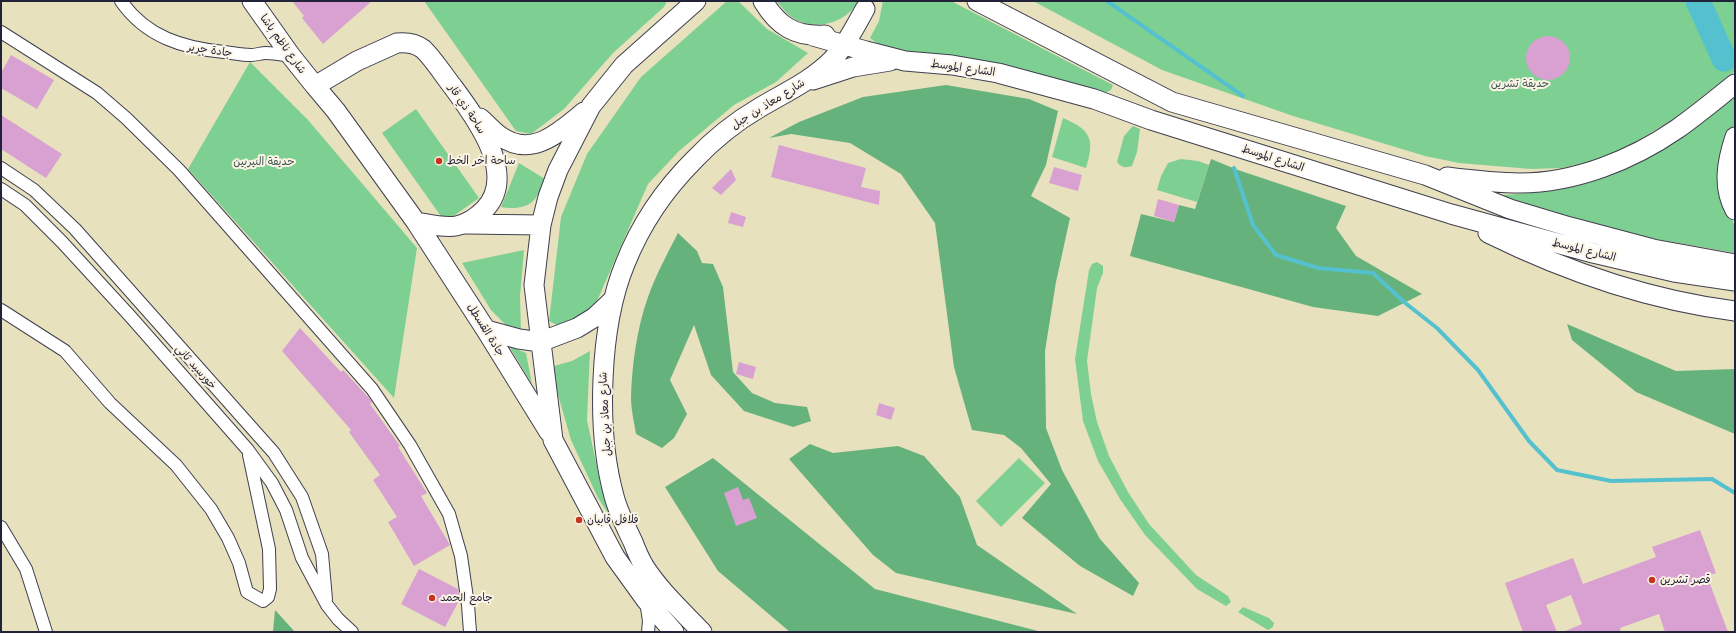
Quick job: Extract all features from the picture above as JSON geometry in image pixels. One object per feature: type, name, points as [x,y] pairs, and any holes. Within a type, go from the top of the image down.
[{"type":"main road","name":"شارع ناظم باشا","points":[[252,1],[291,56],[315,86]]},
{"type":"main road","points":[[675,20],[681,1]]},
{"type":"main road","points":[[674,632],[646,600],[615,557],[553,440],[534,284],[541,224],[548,197],[558,170],[591,106],[624,65],[696,1]]},
{"type":"main road","name":"الشارع الموسط","points":[[763,1],[771,14],[782,25],[797,32],[905,60],[952,65],[998,73],[1094,99],[1151,120],[1451,214],[1594,253],[1667,270],[1735,281]]},
{"type":"main road","name":"الشارع الموسط","points":[[977,1],[1172,102],[1425,175],[1510,209],[1570,227],[1653,249],[1735,264]]},
{"type":"main road","points":[[813,36],[828,35],[842,30],[855,21],[867,5]]},
{"type":"main road","name":"شارع معاذ بن جبل","points":[[702,632],[667,596],[644,565],[614,497],[607,460],[603,370],[613,300],[625,264],[643,227],[666,192],[693,161],[724,132],[757,108],[794,89],[818,71],[845,45],[867,5]]},
{"type":"main road","name":"ساحة ذي قار","points":[[315,86],[357,61],[396,43],[409,43],[424,49],[467,106],[484,134],[496,165],[497,179],[494,194],[488,206],[478,217],[467,224]]},
{"type":"main road","points":[[794,89],[823,76],[853,67],[884,61],[905,60]]},
{"type":"main road","points":[[1425,175],[1521,183],[1562,179],[1597,170],[1637,152],[1676,130],[1735,84]]},
{"type":"main road","points":[[315,86],[336,111],[416,222],[454,226],[467,224],[541,224]]},
{"type":"main road","points":[[467,106],[501,137],[522,146],[542,142],[548,139],[591,106]]},
{"type":"main road","points":[[1735,137],[1729,155],[1726,174],[1732,204],[1735,210]]},
{"type":"main road","points":[[1451,214],[1521,250],[1584,274],[1653,296],[1701,307],[1735,311]]},
{"type":"main road","name":"جادة القسطل","points":[[416,222],[486,330],[553,440]]},
{"type":"main road","points":[[486,330],[519,339],[540,342],[577,328],[595,317],[613,300]]},
{"type":"street","name":"جادة جرير","points":[[121,1],[136,18],[151,30],[166,39],[183,46],[201,50],[245,54],[268,53],[291,56]]},
{"type":"street","points":[[1,32],[97,93],[126,118],[179,170],[372,390],[410,445],[449,514],[461,556],[470,632]]},
{"type":"street","name":"خورسيد ثاني","points":[[1,168],[34,190],[75,229],[274,453],[302,497],[322,554],[327,604]]},
{"type":"street","name":"خورسيد ثاني","points":[[1,189],[25,205],[62,242],[130,316],[248,450],[272,483],[286,510],[302,558],[327,604],[338,620],[352,632]]},
{"type":"street","points":[[1,310],[65,351],[110,403],[176,465],[211,509],[228,538],[239,562],[247,592],[263,601],[268,597],[270,589],[269,549],[248,450]]},
{"type":"street","points":[[1,527],[26,569],[46,632]]},
{"type":"street","points":[[646,600],[649,621],[648,632]]},
{"type":"green space","points":[[424,1],[667,1],[664,7],[613,53],[564,109],[531,134],[516,131]]},
{"type":"green space","points":[[727,1],[738,1],[767,29],[808,53],[776,82],[734,105],[679,151],[648,184],[594,308],[563,328],[549,321],[561,217],[587,154],[641,77]]},
{"type":"green space","points":[[777,1],[858,1],[847,14],[840,19],[814,25],[794,18],[786,12]]},
{"type":"green space","points":[[883,1],[951,1],[1113,85],[1111,90],[1105,93],[879,45],[870,38],[879,21]]},
{"type":"green space","name":"حديقة تشرين","points":[[1033,1],[1735,1],[1735,71],[1675,118],[1632,144],[1598,160],[1562,168],[1531,169],[1459,163],[1425,156],[1293,116],[1162,70]]},
{"type":"green space","name":"حديقة النيربين","points":[[250,62],[308,120],[417,248],[394,398],[188,169]]},
{"type":"green space","points":[[946,85],[1029,99],[1058,111],[1046,165],[1031,196],[1070,218],[1056,282],[1045,351],[1046,428],[1062,470],[1100,539],[1139,583],[1133,596],[1080,566],[1022,518],[1051,484],[1021,448],[1004,435],[972,430],[954,367],[935,223],[901,174],[850,143],[791,134],[769,138],[799,122],[863,97]]},
{"type":"green space","points":[[1735,96],[1735,124],[1721,158],[1720,189],[1735,227],[1735,253],[1615,230],[1567,218],[1501,195],[1574,187],[1586,184],[1616,172],[1634,164],[1669,143]]},
{"type":"green space","points":[[416,109],[479,198],[445,222],[382,133]]},
{"type":"green space","points":[[1063,118],[1080,127],[1085,131],[1088,137],[1090,150],[1086,168],[1052,157]]},
{"type":"green space","points":[[1133,126],[1140,129],[1137,152],[1132,166],[1124,167],[1117,162],[1124,136]]},
{"type":"green space","points":[[1181,159],[1198,161],[1209,165],[1197,202],[1157,190],[1161,176],[1168,163]]},
{"type":"green space","points":[[1211,159],[1238,170],[1346,206],[1336,228],[1356,256],[1422,294],[1378,316],[1313,307],[1130,256],[1141,214],[1174,222],[1179,205],[1195,209]]},
{"type":"green space","points":[[519,163],[545,179],[536,197],[528,205],[514,208],[501,207]]},
{"type":"green space","points":[[678,233],[697,251],[702,263],[713,264],[723,287],[733,372],[752,393],[775,403],[807,407],[811,421],[793,427],[744,411],[711,375],[694,325],[670,380],[687,414],[674,438],[662,448],[636,434],[631,397],[634,359],[638,334],[651,289]]},
{"type":"green space","points":[[524,250],[520,296],[521,333],[506,325],[491,310],[462,263]]},
{"type":"green space","points":[[1097,262],[1103,266],[1103,273],[1097,288],[1087,361],[1091,394],[1097,422],[1109,456],[1128,492],[1149,524],[1196,575],[1228,596],[1231,602],[1226,606],[1197,589],[1145,535],[1120,499],[1098,461],[1083,421],[1075,359],[1089,270],[1092,264]]},
{"type":"green space","points":[[1567,324],[1676,371],[1735,369],[1735,434],[1636,392],[1572,340]]},
{"type":"green space","points":[[509,346],[526,353],[532,384]]},
{"type":"green space","points":[[590,351],[587,420],[601,486],[616,525],[598,498],[571,440],[550,367],[572,361]]},
{"type":"green space","points":[[810,444],[833,453],[898,446],[924,456],[960,497],[977,545],[1077,614],[896,573],[873,555],[789,459]]},
{"type":"green space","points":[[713,458],[875,589],[1042,632],[790,632],[718,571],[665,487]]},
{"type":"green space","points":[[1019,458],[1045,483],[1001,527],[976,501]]},
{"type":"green space","points":[[1243,607],[1269,618],[1274,623],[1273,627],[1268,630],[1238,612]]},
{"type":"green space","points":[[275,610],[295,632],[273,632]]},
{"type":"building","points":[[292,1],[372,1],[323,44],[302,18],[304,16]]},
{"type":"building","points":[[1548,36],[1560,40],[1566,46],[1570,58],[1566,70],[1560,76],[1548,80],[1536,76],[1530,70],[1526,58],[1530,46],[1536,40]]},
{"type":"building","points":[[11,55],[54,80],[37,109],[1,88],[1,73]]},
{"type":"building","points":[[1,115],[62,154],[46,178],[1,149]]},
{"type":"building","points":[[779,145],[866,168],[861,187],[880,191],[879,205],[771,177]]},
{"type":"building","points":[[1054,167],[1082,175],[1078,191],[1049,183]]},
{"type":"building","points":[[731,169],[736,180],[721,195],[712,188]]},
{"type":"building","points":[[1158,199],[1179,205],[1174,222],[1154,216]]},
{"type":"building","points":[[731,212],[746,217],[743,227],[728,223]]},
{"type":"building","points":[[300,328],[341,372],[343,370],[369,398],[372,402],[370,404],[400,446],[398,447],[427,493],[421,496],[450,545],[414,566],[388,522],[397,517],[373,480],[380,475],[349,432],[351,430],[282,351]]},
{"type":"building","points":[[739,362],[756,367],[753,379],[736,374]]},
{"type":"building","points":[[879,403],[895,408],[891,420],[876,415]]},
{"type":"building","points":[[738,487],[743,500],[749,498],[757,518],[736,526],[724,493]]},
{"type":"building","name":"قصر تشرين","points":[[1700,530],[1716,573],[1707,576],[1728,632],[1665,632],[1659,614],[1620,628],[1621,632],[1563,632],[1582,624],[1571,595],[1546,605],[1557,632],[1523,632],[1505,583],[1573,558],[1583,584],[1656,557],[1652,547]]},
{"type":"building","name":"جامع الحمد","points":[[419,569],[458,589],[460,599],[445,627],[401,604]]},
{"type":"waterway","points":[[1107,1],[1243,96]]},
{"type":"waterway","points":[[1698,1],[1724,59]]},
{"type":"waterway","points":[[1234,168],[1253,225],[1276,255],[1318,268],[1373,273],[1404,302],[1437,328],[1478,370],[1529,441],[1557,470],[1611,481],[1712,479],[1735,493]]},
{"type":"place","name":"ساحة اخر الخط","points":[[439,161]]},
{"type":"place","name":"فلافل فابيان","points":[[579,520]]},
{"type":"place","name":"قصر تشرين","points":[[1652,580]]},
{"type":"place","name":"جامع الحمد","points":[[432,598]]}]
